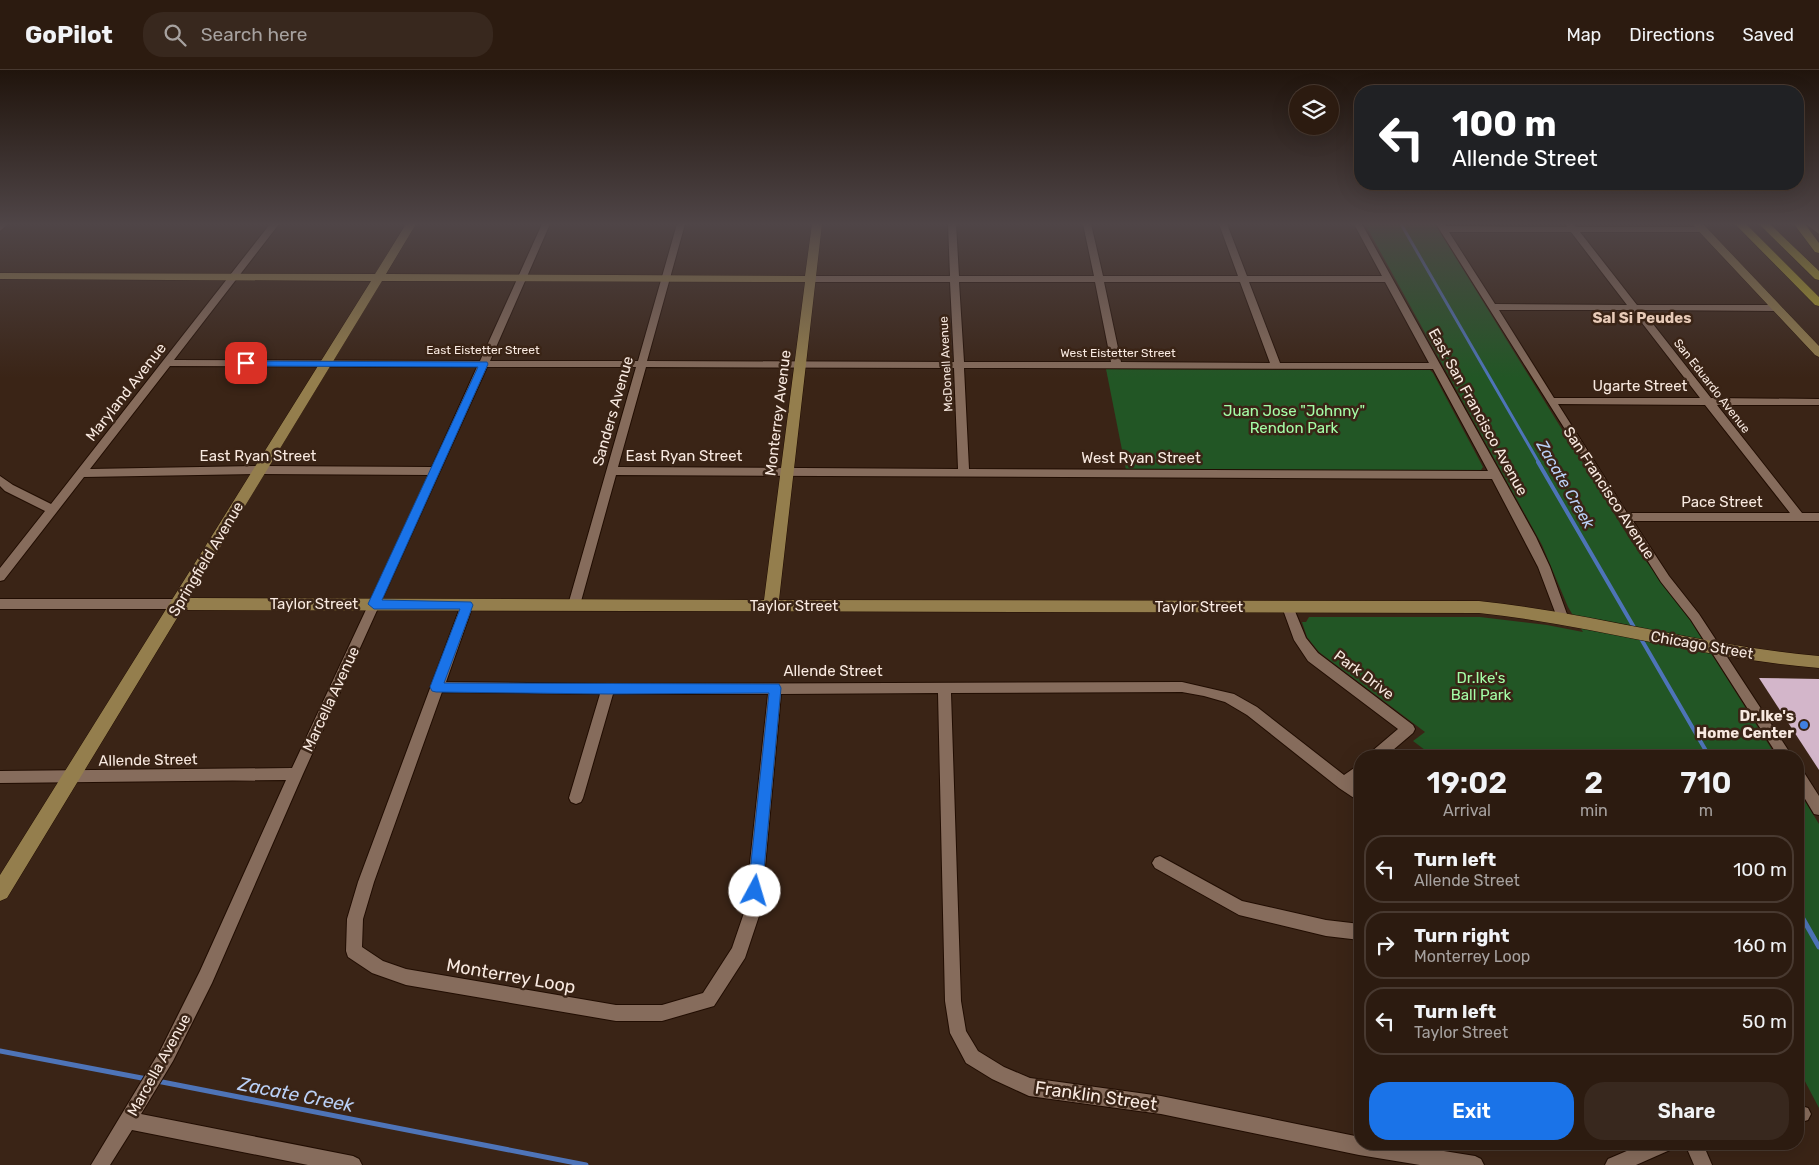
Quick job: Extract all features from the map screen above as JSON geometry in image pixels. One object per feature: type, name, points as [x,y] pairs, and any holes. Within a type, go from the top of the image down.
[{"type":"highway","points":[[1792,277],[1819,303]]},
{"type":"street","name":"Sanders Avenue","points":[[574,605],[667,275]]},
{"type":"street","name":"Monterrey Avenue","points":[[771,606],[810,275]]},
{"type":"street","name":"McDonell Avenue","points":[[954,275],[964,472]]},
{"type":"street","points":[[1098,275],[1117,365]]},
{"type":"street","points":[[1242,275],[1276,366]]},
{"type":"street","name":"East San Francisco Avenue","points":[[1386,275],[1530,537],[1544,567],[1562,617]]},
{"type":"street","name":"San Francisco Avenue","points":[[1472,275],[1624,517],[1665,579],[1695,617],[1781,750]]},
{"type":"street","name":"San Eduardo Avenue","points":[[1609,275],[1798,517]]},
{"type":"street","points":[[1746,275],[1819,353]]},
{"type":"street","points":[[0,276],[1388,279]]},
{"type":"street","name":"Maryland Avenue","points":[[0,578],[234,276]]},
{"type":"street","name":"Springfield Avenue","points":[[0,892],[179,604],[378,277]]},
{"type":"street","name":"Marcella Avenue","points":[[100,1165],[167,1055],[206,977],[522,277]]},
{"type":"street","points":[[1492,307],[1777,308]]},
{"type":"street","name":"East Eistetter Street","points":[[167,363],[800,365]]},
{"type":"street","name":"West Eistetter Street","points":[[800,365],[1435,366]]},
{"type":"street","name":"Ugarte Street","points":[[1551,401],[1819,402]]},
{"type":"street","name":"East Ryan Street","points":[[81,473],[260,470],[436,471]]},
{"type":"street","name":"East Ryan Street","points":[[611,471],[787,472]]},
{"type":"street","name":"West Ryan Street","points":[[787,472],[1495,474]]},
{"type":"street","points":[[0,480],[9,488],[53,510]]},
{"type":"street","name":"Pace Street","points":[[1624,517],[1819,517]]},
{"type":"street","name":"Taylor Street","points":[[0,604],[1479,607],[1562,617],[1586,623]]},
{"type":"street","name":"Monterrey Loop","points":[[467,605],[366,882],[355,919],[354,951],[378,967],[406,976],[616,1013],[662,1012],[708,1000],[739,952],[753,910],[775,688]]},
{"type":"street","name":"Park Drive","points":[[1288,607],[1298,639],[1304,648],[1313,657],[1408,729],[1383,750]]},
{"type":"street","name":"Chicago Street","points":[[1586,623],[1792,660],[1819,662]]},
{"type":"street","name":"Allende Street","points":[[436,687],[608,690],[1182,687],[1229,698],[1252,712],[1354,792]]},
{"type":"street","name":"Franklin Street","points":[[944,687],[952,1001],[958,1033],[972,1057],[998,1073],[1029,1087],[1162,1105],[1354,1145]]},
{"type":"street","points":[[576,798],[608,690]]},
{"type":"street","name":"Allende Street","points":[[0,777],[296,774]]},
{"type":"street","points":[[1344,784],[1354,775]]},
{"type":"street","points":[[1804,785],[1819,809]]},
{"type":"street","points":[[1160,863],[1239,908],[1326,928],[1354,931]]},
{"type":"street","points":[[128,1120],[353,1165]]},
{"type":"street","name":"Franklin Street","points":[[1383,1150],[1475,1165]]},
{"type":"street","points":[[1614,1165],[1650,1150]]},
{"type":"street","points":[[1697,1150],[1703,1165]]},
{"type":"green space","name":"Dr.Ike's Ball Park","points":[[1393,275],[1467,275],[1631,541],[1690,620],[1772,750],[1425,750],[1413,741],[1425,732],[1319,652],[1307,637],[1302,622],[1306,622],[1309,617],[1480,617],[1547,625],[1583,632],[1568,607],[1542,545]]},
{"type":"green space","name":"Juan Jose \"Johnny\" Rendon Park","points":[[1106,369],[1430,370],[1483,467],[1481,470],[1471,471],[1126,470]]},
{"type":"green space","points":[[1804,800],[1819,824],[1819,1108],[1804,1079]]},
{"type":"building","name":"Dr.Ike's Home Center","points":[[1759,678],[1819,679],[1819,770]]},
{"type":"waterway","name":"Zacate Creek","points":[[1431,275],[1539,463]]},
{"type":"waterway","name":"Zacate Creek","points":[[1538,462],[1635,629]]},
{"type":"waterway","name":"Zacate Creek","points":[[1640,637],[1706,750]]},
{"type":"waterway","name":"Zacate Creek","points":[[1804,921],[1819,947]]},
{"type":"waterway","name":"Zacate Creek","points":[[0,1051],[147,1079]]},
{"type":"waterway","name":"Zacate Creek","points":[[157,1081],[586,1165]]},
{"type":"place","name":"Dr.Ike's Home Center","points":[[1804,725]]},
{"type":"district","name":"Sal Si Peudes","points":[[1642,318]]},
{"type":"route","points":[[246,363],[484,364],[374,604],[467,605],[436,687],[608,690],[775,688],[755,891]]}]
